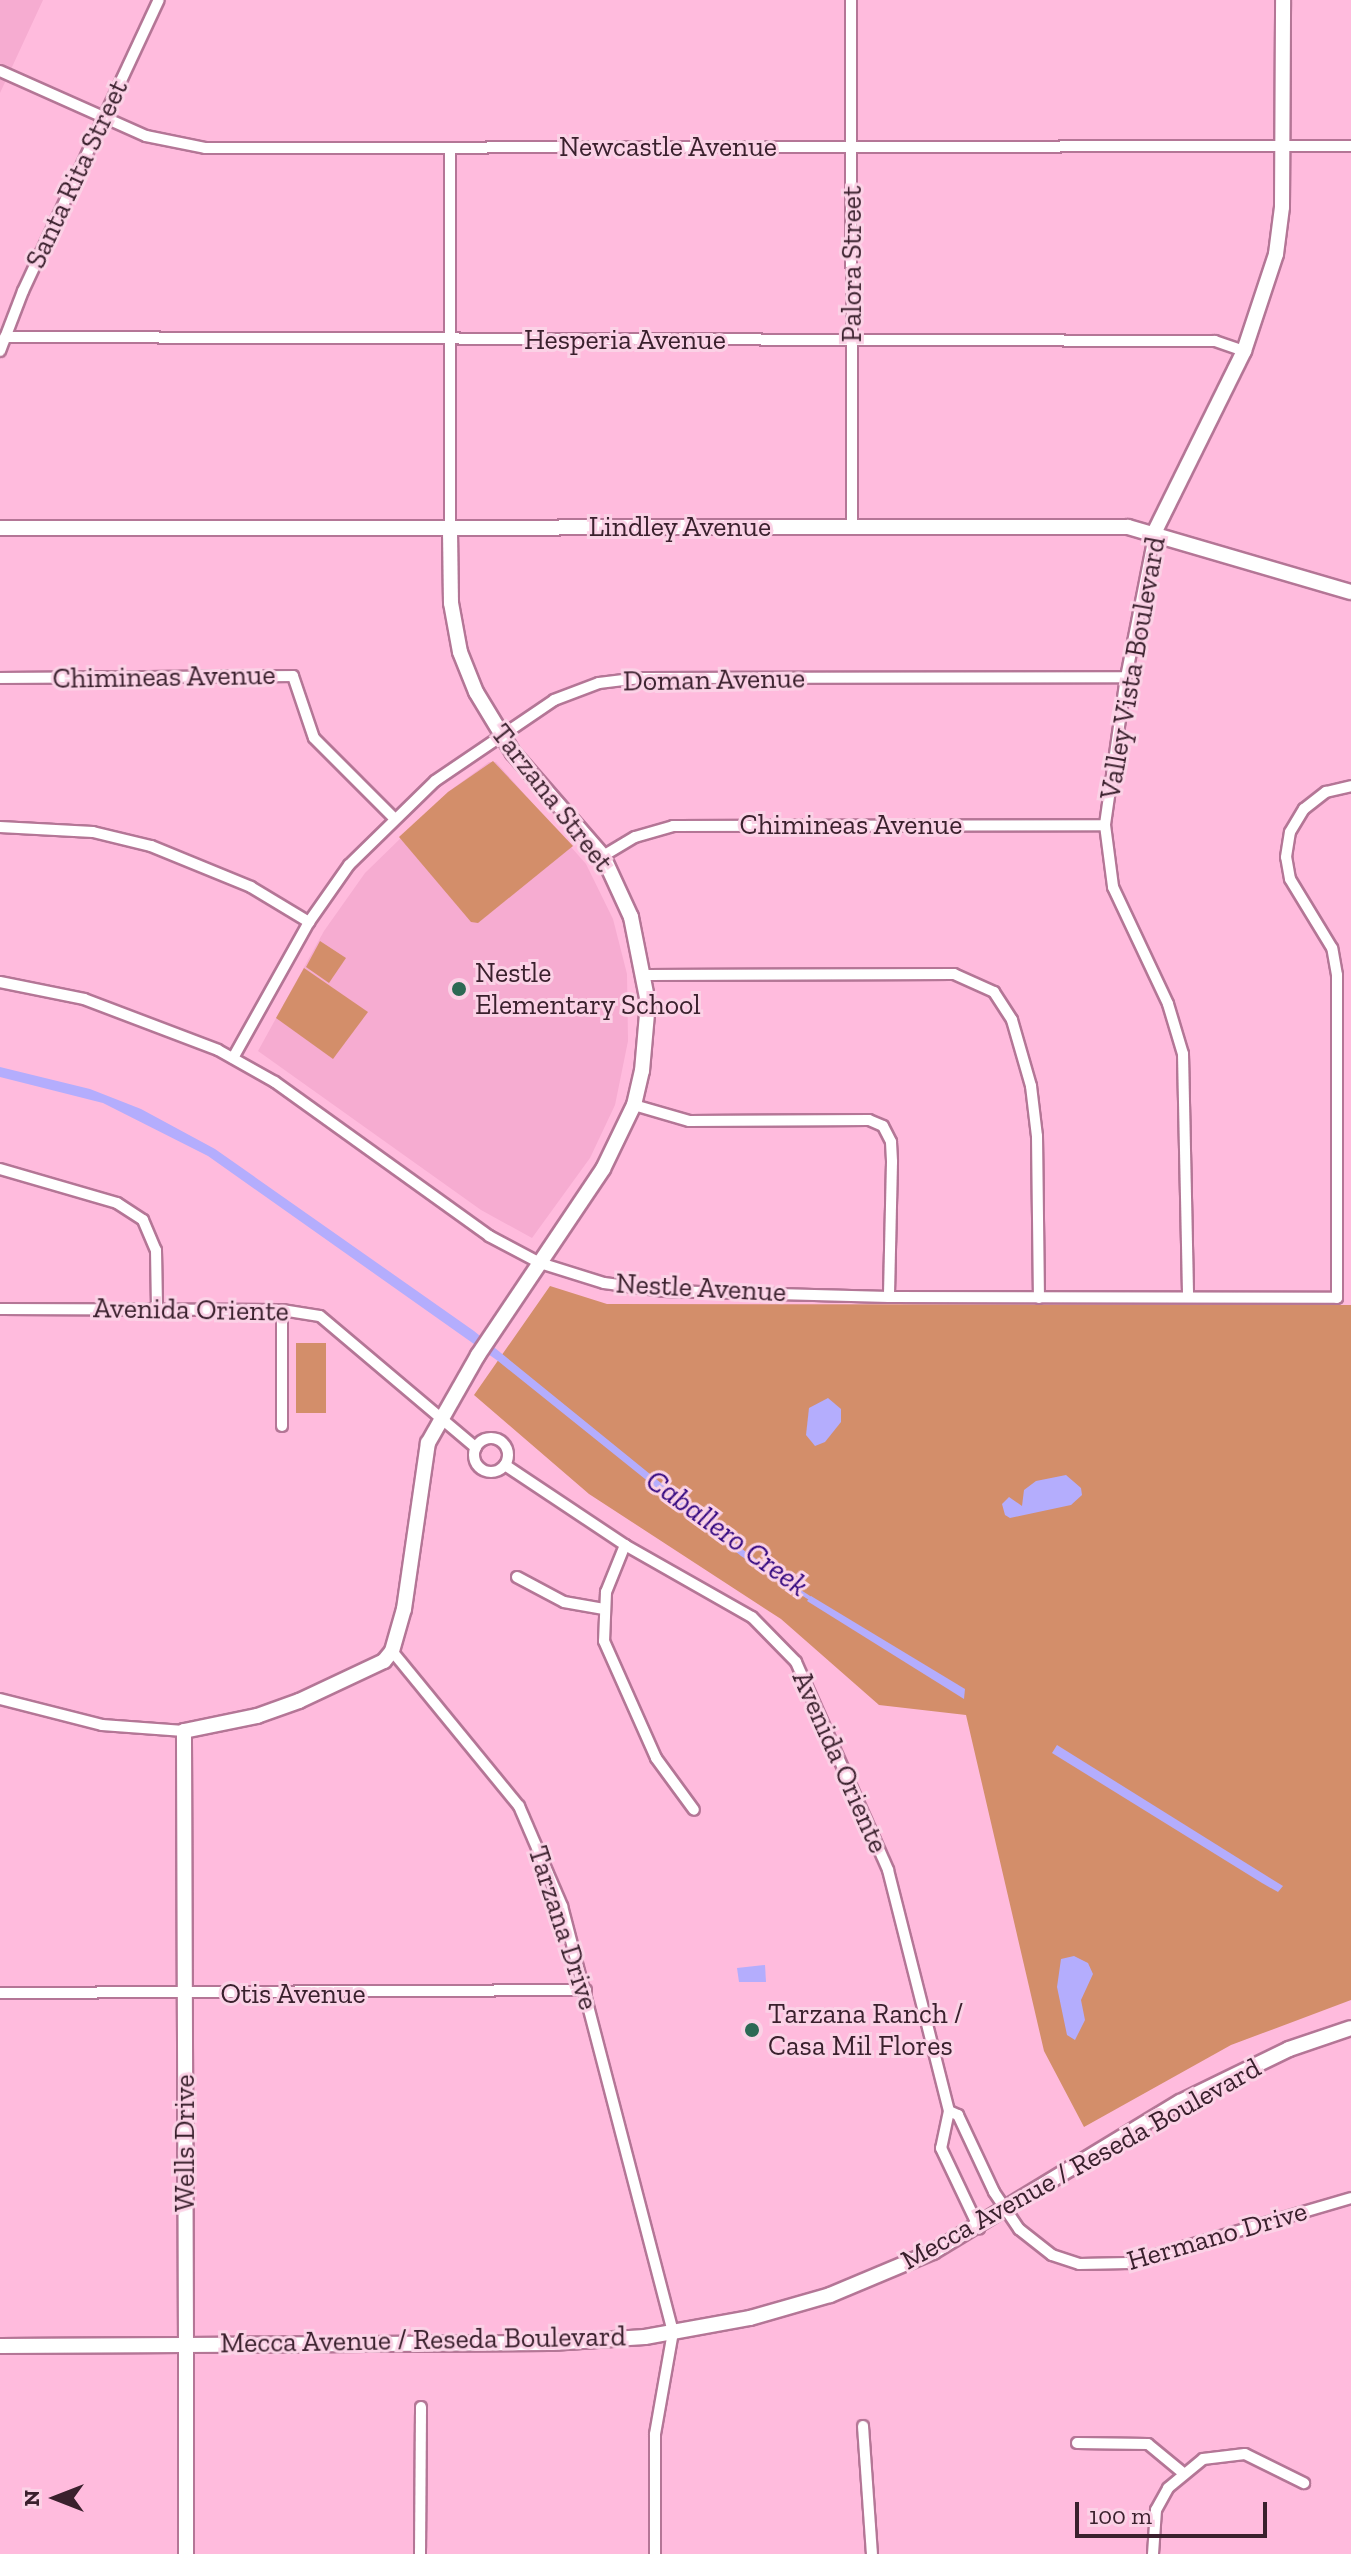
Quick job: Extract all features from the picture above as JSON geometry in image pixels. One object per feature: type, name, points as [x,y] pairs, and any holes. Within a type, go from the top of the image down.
[{"type":"street","name":"Santa Rita Street","points":[[0,351],[159,0]]},
{"type":"street","name":"Palora Street","points":[[851,0],[852,527]]},
{"type":"street","name":"Valley Vista Boulevard","points":[[1188,1297],[1183,1054],[1168,1004],[1113,887],[1105,825],[1126,677],[1155,531],[1244,351],[1276,254],[1283,146],[1283,0]]},
{"type":"street","name":"Newcastle Avenue","points":[[0,71],[146,136],[205,148],[1351,146]]},
{"type":"street","name":"Tarzana Street","points":[[441,1417],[478,1355],[603,1169],[634,1105],[647,1034],[646,975],[631,917],[603,856],[498,733],[460,652],[451,603],[450,148]]},
{"type":"street","name":"Hesperia Avenue","points":[[5,337],[1215,341],[1244,351]]},
{"type":"street","name":"Lindley Avenue","points":[[0,528],[1128,527],[1155,531],[1351,592]]},
{"type":"street","name":"Chimineas Avenue","points":[[0,678],[293,676],[314,738],[393,817]]},
{"type":"street","name":"Doman Avenue","points":[[233,1058],[309,922],[349,865],[393,817],[498,733],[554,700],[599,683],[640,678],[1126,677]]},
{"type":"street","name":"Nestle Avenue","points":[[0,982],[84,999],[154,1021],[233,1058],[489,1236],[540,1263],[604,1283],[664,1291],[889,1297],[1337,1298],[1337,975],[1332,948],[1290,879],[1286,857],[1290,832],[1304,809],[1326,792],[1351,786]]},
{"type":"street","name":"Chimineas Avenue","points":[[603,856],[635,837],[673,826],[1105,825]]},
{"type":"street","points":[[0,827],[93,832],[151,846],[251,887],[309,922]]},
{"type":"street","points":[[646,975],[954,974],[983,985],[1003,1003],[1031,1086],[1037,1136],[1039,1298]]},
{"type":"street","points":[[634,1105],[689,1121],[869,1120],[883,1126],[891,1142],[892,1162],[889,1297]]},
{"type":"street","points":[[0,1169],[117,1203],[143,1220],[156,1250],[157,1309]]},
{"type":"street","name":"Avenida Oriente","points":[[0,1309],[282,1310],[330,1322],[476,1448],[476,1462],[483,1470],[492,1472],[505,1465],[508,1454],[500,1440],[489,1438],[476,1448]]},
{"type":"street","points":[[282,1310],[282,1426]]},
{"type":"street","points":[[0,1699],[102,1725],[184,1731],[257,1716],[299,1701],[384,1661],[392,1651],[404,1609],[422,1465],[441,1417]]},
{"type":"street","name":"Avenida Oriente","points":[[505,1465],[625,1545],[752,1617],[796,1662],[888,1870],[949,2111],[941,2148],[979,2228]]},
{"type":"street","points":[[625,1545],[602,1609],[612,1668],[656,1758],[694,1810]]},
{"type":"street","points":[[517,1577],[564,1602],[602,1609]]},
{"type":"street","name":"Tarzana Drive","points":[[392,1651],[519,1806],[562,1906],[673,2332],[655,2434],[655,2554]]},
{"type":"street","name":"Wells Drive","points":[[184,1731],[186,2554]]},
{"type":"street","name":"Otis Avenue","points":[[0,1993],[586,1990]]},
{"type":"street","name":"Mecca Avenue / Reseda Boulevard","points":[[0,2346],[551,2343],[673,2332],[830,2295],[979,2228],[1180,2102],[1289,2049],[1351,2028]]},
{"type":"street","name":"Avenida Oriente","points":[[949,2111],[958,2115],[1005,2212]]},
{"type":"street","name":"Hermano Drive","points":[[1005,2212],[1031,2242],[1052,2255],[1101,2266],[1129,2263],[1351,2198]]},
{"type":"street","points":[[420,2554],[421,2407]]},
{"type":"street","points":[[863,2426],[872,2554]]},
{"type":"street","points":[[1077,2443],[1148,2444],[1183,2473]]},
{"type":"street","points":[[1153,2554],[1156,2510],[1183,2473],[1203,2459],[1245,2454],[1263,2459],[1304,2483]]},
{"type":"shaded area","points":[[0,0],[43,0],[0,93]]},
{"type":"shaded area","points":[[493,761],[573,846],[478,923],[471,922],[399,837],[448,792]]},
{"type":"shaded area","name":"Nestle Elementary School","points":[[489,762],[496,762],[586,864],[613,919],[627,974],[628,1041],[615,1105],[590,1158],[532,1238],[481,1210],[258,1051],[324,931],[365,873],[448,792]]},
{"type":"shaded area","points":[[320,941],[346,958],[329,983],[306,967]]},
{"type":"shaded area","points":[[304,968],[368,1012],[333,1059],[276,1018]]},
{"type":"shaded area","points":[[0,1067],[90,1089],[141,1109],[215,1149],[474,1331],[746,1552],[792,1583],[789,1588],[741,1556],[498,1361],[208,1156],[103,1103],[0,1077]]},
{"type":"shaded area","points":[[550,1286],[607,1304],[1351,1305],[1351,2000],[1231,2045],[1084,2127],[1044,2051],[966,1715],[879,1705],[781,1619],[589,1494],[474,1395]]},
{"type":"shaded area","points":[[296,1343],[326,1343],[326,1413],[296,1413]]},
{"type":"shaded area","points":[[828,1398],[841,1409],[841,1422],[825,1442],[815,1446],[806,1435],[809,1408]]},
{"type":"shaded area","points":[[1066,1475],[1081,1488],[1082,1495],[1071,1505],[1010,1518],[1005,1515],[1002,1504],[1009,1497],[1022,1506],[1024,1490],[1036,1481]]},
{"type":"shaded area","points":[[811,1596],[965,1689],[964,1699],[807,1601]]},
{"type":"shaded area","points":[[1057,1745],[1283,1886],[1278,1892],[1262,1883],[1052,1753]]},
{"type":"shaded area","points":[[1074,1956],[1088,1963],[1093,1974],[1081,2000],[1085,2020],[1075,2040],[1067,2035],[1057,1987],[1061,1959]]},
{"type":"shaded area","points":[[765,1965],[766,1982],[739,1982],[737,1968]]},
{"type":"waterway","name":"Caballero Creek","points":[[788,1584],[814,1601]]},
{"type":"place","name":"Nestle Elementary School","points":[[459,989]]},
{"type":"place","name":"Tarzana Ranch / Casa Mil Flores","points":[[752,2030]]}]
